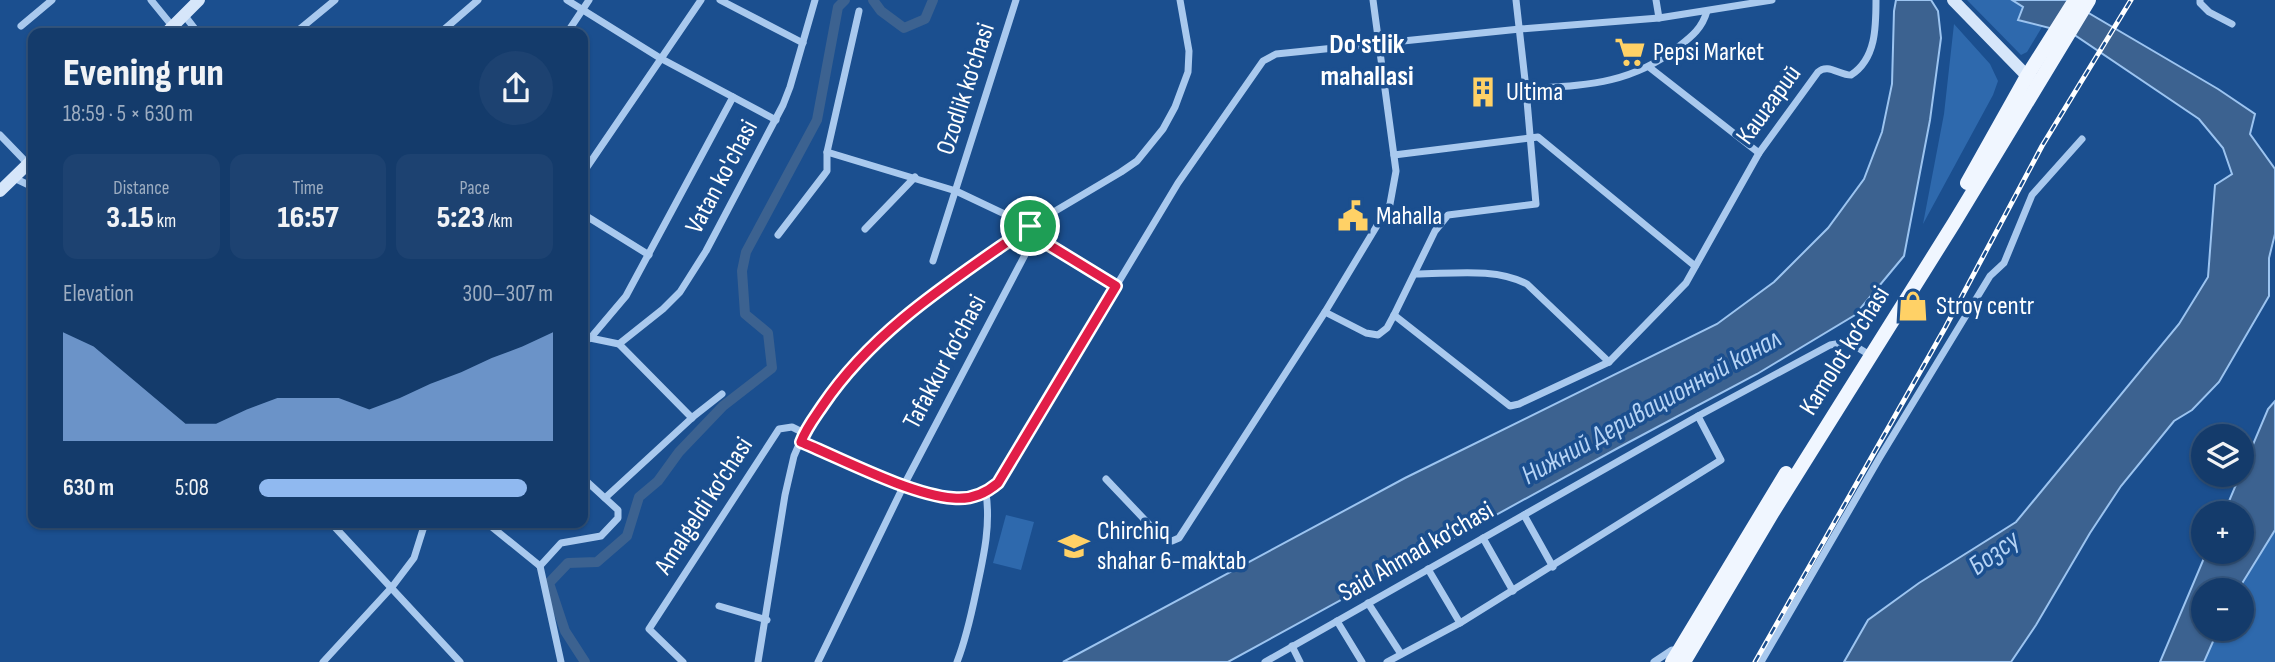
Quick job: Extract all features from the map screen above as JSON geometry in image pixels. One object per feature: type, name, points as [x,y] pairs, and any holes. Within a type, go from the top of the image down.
[{"type":"main road","points":[[2043,63],[2075,0]]},
{"type":"main road","points":[[2043,63],[2089,0]]},
{"type":"main road","name":"Kamolot ko‘chasi","points":[[1678,658],[1867,353],[1954,223],[2043,63]]},
{"type":"street","points":[[21,26],[52,0]]},
{"type":"street","points":[[151,0],[169,28]]},
{"type":"street","points":[[172,28],[199,0]]},
{"type":"street","points":[[301,28],[335,0]]},
{"type":"street","points":[[446,28],[478,0]]},
{"type":"street","points":[[567,0],[660,58],[776,120]]},
{"type":"street","points":[[570,28],[589,0]]},
{"type":"street","points":[[588,166],[701,0]]},
{"type":"street","points":[[720,0],[803,43]]},
{"type":"street","name":"Vatan ko'chasi","points":[[619,344],[680,292],[706,251],[776,120],[790,87],[815,0]]},
{"type":"street","name":"Ozodlik ko‘chasi","points":[[933,261],[1016,0]]},
{"type":"street","points":[[758,662],[767,620],[785,495],[794,456],[802,438],[845,374],[882,335],[919,305],[1137,160],[1163,129],[1175,107],[1188,72],[1189,51],[1180,0]]},
{"type":"street","points":[[1106,479],[1162,538],[1172,541],[1179,538],[1325,312],[1390,204],[1396,171],[1373,0]]},
{"type":"street","points":[[1325,312],[1366,334],[1378,335],[1387,328],[1435,231],[1447,215],[1536,204],[1516,0]]},
{"type":"street","points":[[1657,0],[1659,18]]},
{"type":"street","points":[[802,438],[904,485],[955,499],[986,493],[998,483],[1178,183],[1263,61],[1276,54],[1659,18],[1772,0]]},
{"type":"street","name":"Кашгарий","points":[[1394,315],[1505,403],[1513,406],[1609,362],[1686,283],[1759,153],[1818,72],[1821,69],[1829,69],[1851,75],[1863,62],[1873,43],[1876,0]]},
{"type":"street","points":[[1953,0],[2032,79]]},
{"type":"street","points":[[2200,0],[2209,12],[2232,24]]},
{"type":"street","points":[[778,235],[824,175],[827,167],[827,152],[859,11]]},
{"type":"street","points":[[1526,89],[1591,83],[1627,76],[1650,67],[1691,37],[1703,24],[1707,11]]},
{"type":"street","points":[[185,16],[194,28]]},
{"type":"street","points":[[1650,67],[1759,153]]},
{"type":"street","name":"Vatan ko'chasi","points":[[590,338],[626,296],[733,97]]},
{"type":"street","points":[[0,135],[28,159]]},
{"type":"street","points":[[1394,155],[1538,137],[1695,266]]},
{"type":"street","points":[[1761,662],[1880,457],[1990,276],[2004,263],[2032,195],[2082,139]]},
{"type":"street","points":[[827,152],[956,191]]},
{"type":"street","points":[[0,191],[28,165]]},
{"type":"street","points":[[865,229],[915,177]]},
{"type":"street","points":[[14,178],[28,185]]},
{"type":"street","name":"Ozodlik ko‘chasi","points":[[956,191],[1031,230],[1116,286]]},
{"type":"street","points":[[588,217],[649,255]]},
{"type":"street","name":"Tafakkur ko‘chasi","points":[[818,662],[904,485],[1027,251],[1031,230]]},
{"type":"street","points":[[1415,274],[1494,274],[1517,278],[1527,284],[1609,362]]},
{"type":"street","points":[[590,338],[619,344],[692,418]]},
{"type":"street","name":"Said Ahmad ko‘chasi","points":[[1266,662],[1698,416],[1830,345],[1848,342],[1867,353]]},
{"type":"street","points":[[605,498],[722,394]]},
{"type":"street","points":[[1387,662],[1513,591],[1720,460],[1698,416]]},
{"type":"street","name":"Amalgeldi ko‘chasi","points":[[683,662],[649,629],[779,429],[792,427],[802,438]]},
{"type":"street","points":[[540,566],[561,543],[601,536],[618,518],[618,510],[588,483]]},
{"type":"street","points":[[957,662],[965,643],[986,542],[989,514],[986,493]]},
{"type":"street","points":[[1524,515],[1553,566]]},
{"type":"street","points":[[336,528],[460,662]]},
{"type":"street","points":[[323,662],[392,587],[414,558],[423,528]]},
{"type":"street","points":[[493,528],[540,566],[561,662]]},
{"type":"street","points":[[1483,538],[1513,591]]},
{"type":"street","points":[[1428,569],[1460,623]]},
{"type":"street","points":[[1368,603],[1401,654]]},
{"type":"street","points":[[719,606],[767,620]]},
{"type":"street","points":[[1337,621],[1362,662]]},
{"type":"street","points":[[1293,646],[1300,662]]},
{"type":"street","points":[[1654,662],[1672,650],[1678,658]]},
{"type":"shaded area","points":[[1967,0],[2012,0],[2023,7],[2018,20],[2042,27],[2027,52],[2021,55]]},
{"type":"shaded area","points":[[1954,24],[1990,64],[1998,81],[1923,224],[1944,114]]},
{"type":"shaded area","points":[[1006,515],[1034,522],[1021,570],[993,563]]},
{"type":"shaded area","points":[[2275,531],[2275,662],[2204,662],[2213,641],[2254,641],[2254,578],[2246,578]]},
{"type":"water","name":"Нижний Деривационный канал","points":[[1896,0],[1931,0],[1938,11],[1941,38],[1930,120],[1904,256],[1855,315],[1757,374],[1228,662],[1063,662],[1405,478],[1717,324],[1774,282],[1828,228],[1864,179],[1882,132],[1892,84]]},
{"type":"water","name":"Бозсу","points":[[2012,0],[2077,0],[2087,12],[2218,89],[2255,114],[2250,134],[2275,169],[2275,234],[2269,258],[2269,296],[2219,382],[2192,410],[2174,421],[2121,486],[2011,662],[1844,662],[1868,620],[1919,583],[2016,522],[2179,324],[2208,277],[2215,185],[2232,174],[2223,148],[2199,119],[2073,34],[2018,20],[2023,7]]},
{"type":"water","points":[[2275,401],[2275,530],[2245,578],[2196,578],[2201,564],[2254,564],[2254,501],[2229,501],[2235,487],[2254,487],[2254,442],[2268,409]]},
{"type":"water","points":[[2191,589],[2191,641],[2213,641],[2204,662],[2160,662]]},
{"type":"waterway","points":[[585,662],[565,631],[549,583],[568,563],[597,562],[627,536],[639,497],[658,481],[679,452],[723,406],[772,368],[768,333],[745,314],[742,271],[746,252],[817,120],[838,7],[845,0]]},
{"type":"waterway","points":[[873,0],[881,11],[904,28],[925,19],[933,0]]},
{"type":"railway","points":[[1755,662],[1945,328],[2042,146],[2131,0]]},
{"type":"place","name":"Pepsi Market","points":[[1630,52]]},
{"type":"place","name":"Ultima","points":[[1483,92]]},
{"type":"place","name":"Mahalla","points":[[1353,216]]},
{"type":"place","name":"Stroy centr","points":[[1913,306]]},
{"type":"place","name":"Chirchiq shahar 6-maktab","points":[[1074,546]]},
{"type":"district","name":"Do'stlik mahallasi","points":[[1367,60]]},
{"type":"route","points":[[1030,226],[1031,234],[1116,286],[998,483],[986,493],[970,497],[955,499],[940,496],[904,485],[801,442],[804,433],[838,383],[882,335],[919,305],[1030,226]]}]
